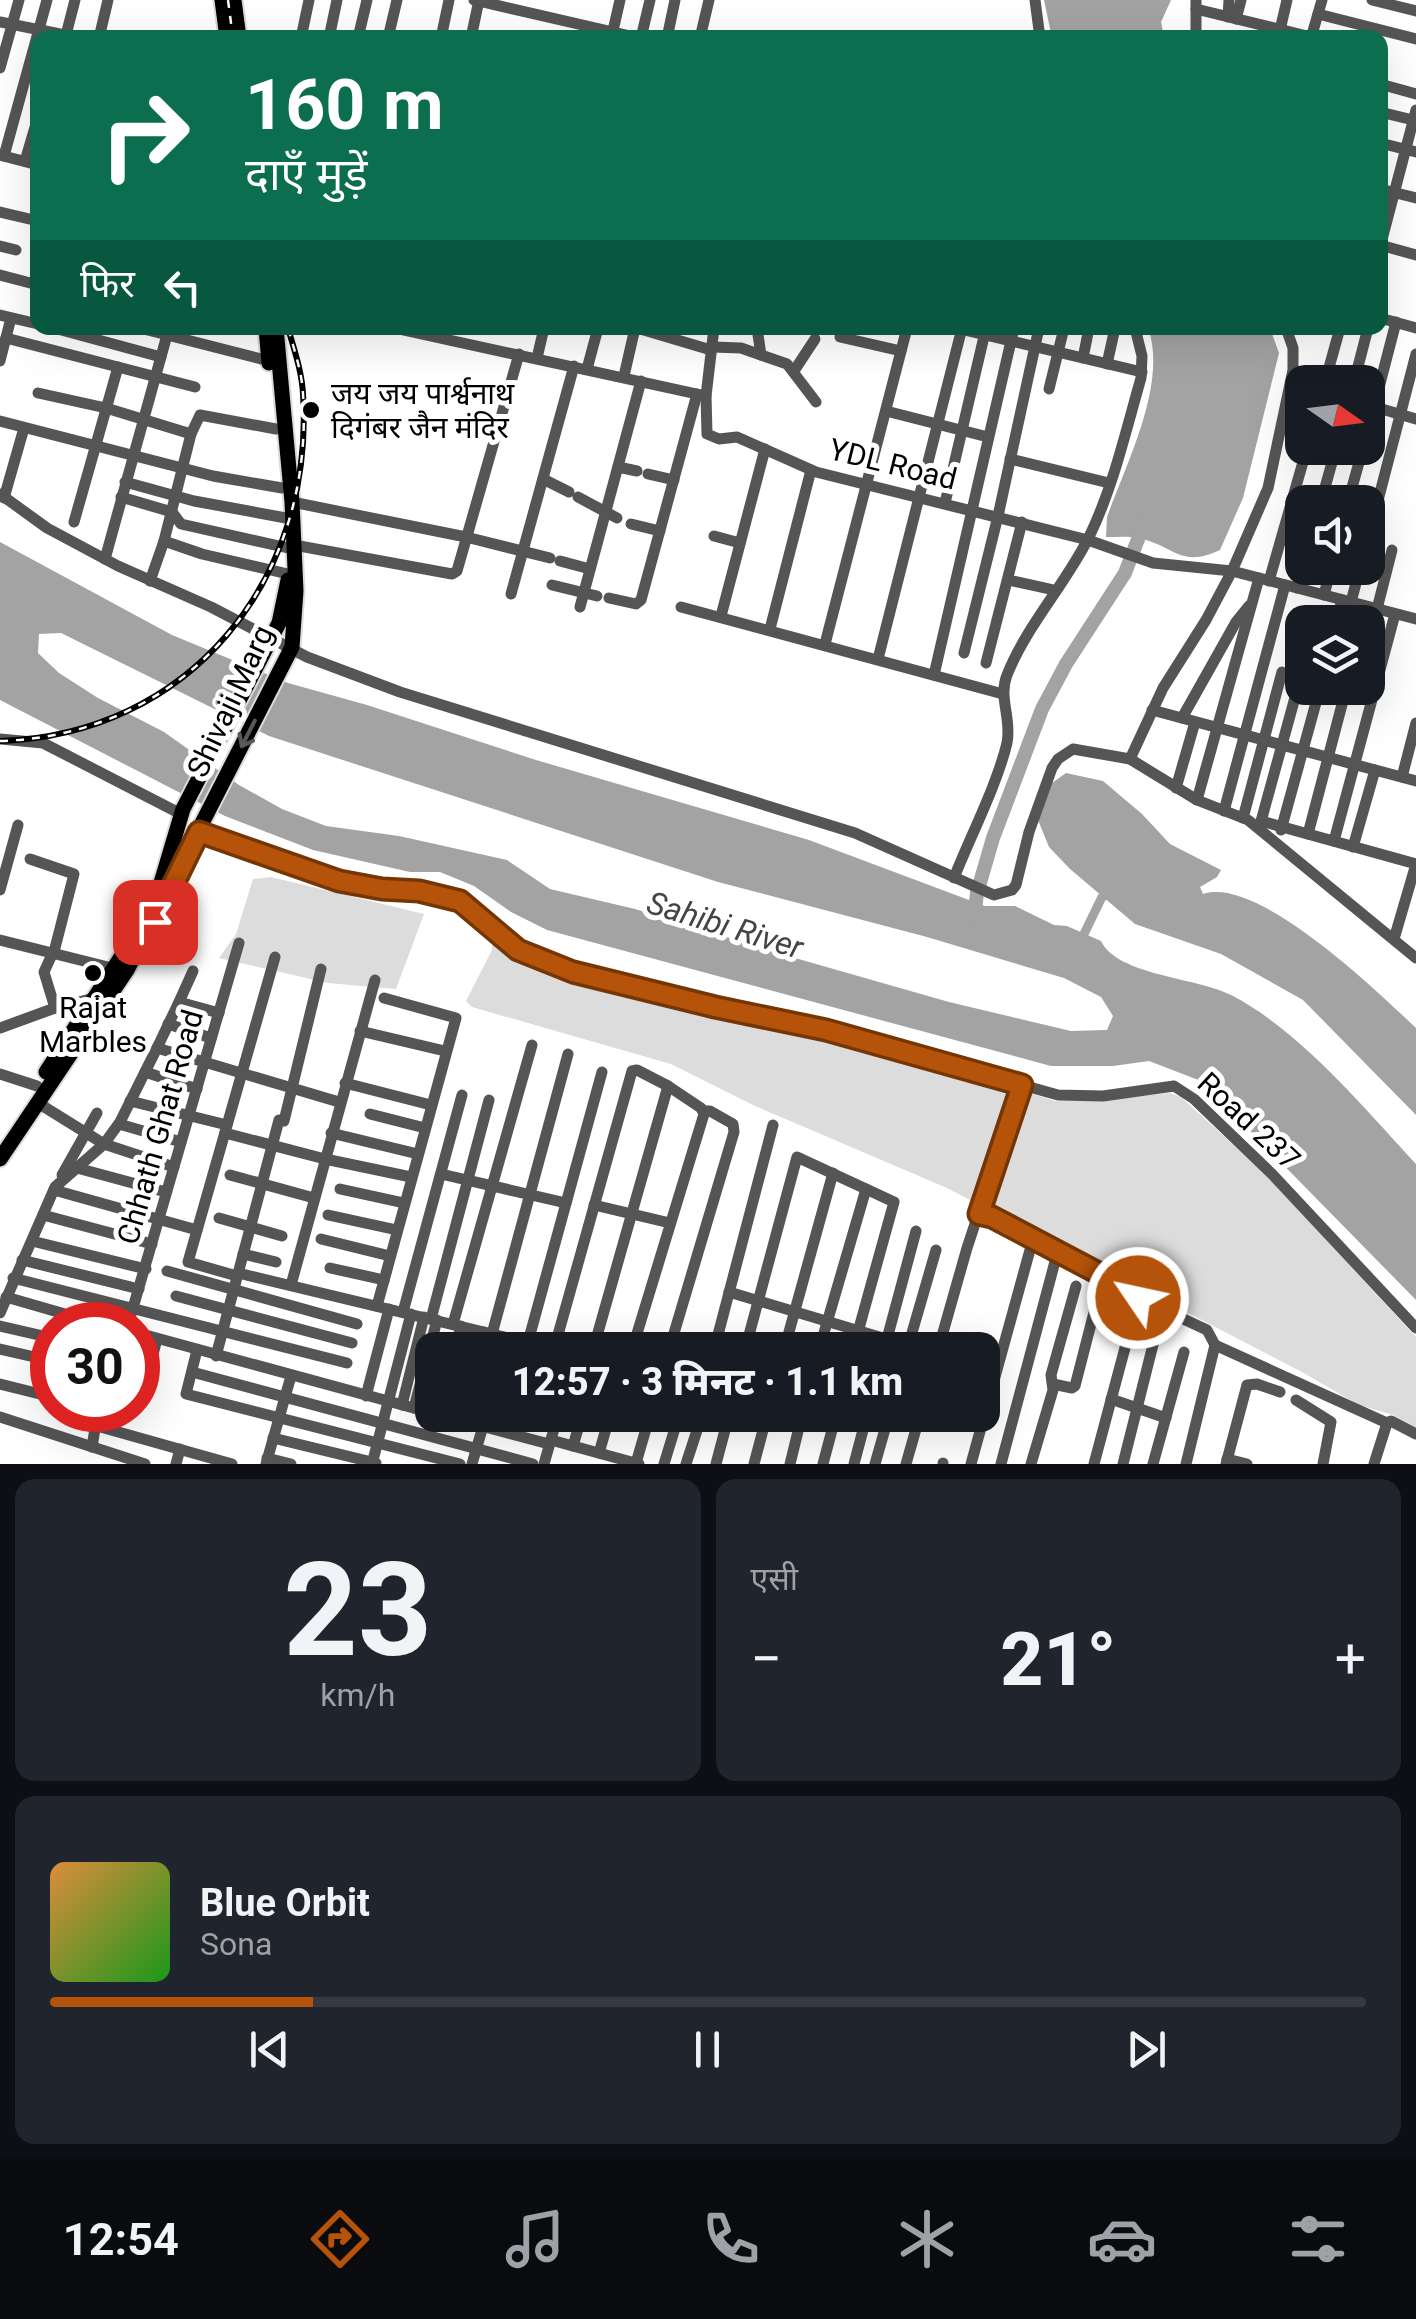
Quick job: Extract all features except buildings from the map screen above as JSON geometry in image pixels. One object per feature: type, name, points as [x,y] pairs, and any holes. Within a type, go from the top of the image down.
[{"type":"main road","points":[[222,0],[226,30]]},
{"type":"main road","points":[[234,0],[238,30]]},
{"type":"main road","name":"Shivaji Marg","points":[[267,335],[287,503]]},
{"type":"main road","name":"Shivaji Marg","points":[[0,1141],[155,922],[290,649],[296,622],[276,335]]},
{"type":"main road","name":"Shivaji Marg","points":[[0,1159],[101,999],[112,968],[136,934],[161,882],[182,812],[283,612],[291,546]]},
{"type":"street","points":[[0,68],[6,24],[18,0]]},
{"type":"street","points":[[6,24],[39,30],[47,0]]},
{"type":"street","points":[[68,30],[75,0]]},
{"type":"street","points":[[102,30],[108,0]]},
{"type":"street","points":[[303,30],[310,0]]},
{"type":"street","points":[[330,30],[337,0]]},
{"type":"street","points":[[360,30],[367,0]]},
{"type":"street","points":[[390,30],[396,0]]},
{"type":"street","points":[[443,30],[449,0]]},
{"type":"street","points":[[471,30],[477,0],[579,30]]},
{"type":"street","points":[[613,30],[620,0]]},
{"type":"street","points":[[642,30],[650,0]]},
{"type":"street","points":[[669,30],[675,0]]},
{"type":"street","points":[[702,30],[709,0]]},
{"type":"street","points":[[1035,0],[1039,30]]},
{"type":"street","points":[[1228,0],[1232,18]]},
{"type":"street","points":[[1232,18],[1240,0]]},
{"type":"street","points":[[1198,30],[1196,5],[1280,30],[1287,0]]},
{"type":"street","points":[[1313,30],[1322,0]]},
{"type":"street","points":[[1372,0],[1416,11]]},
{"type":"street","points":[[1318,14],[1381,30]]},
{"type":"street","points":[[1388,32],[1416,39]]},
{"type":"street","points":[[30,61],[2,156],[30,163]]},
{"type":"street","points":[[1388,86],[1416,94]]},
{"type":"street","points":[[1388,113],[1414,115],[1410,151],[1388,215]]},
{"type":"street","points":[[1388,191],[1416,198]]},
{"type":"street","points":[[0,212],[30,219]]},
{"type":"street","points":[[0,246],[16,250]]},
{"type":"street","points":[[1388,248],[1416,255]]},
{"type":"street","points":[[1,278],[30,283]]},
{"type":"street","points":[[0,361],[6,316]]},
{"type":"street","points":[[1388,320],[1416,328]]},
{"type":"street","points":[[1383,365],[1396,322]]},
{"type":"street","points":[[90,335],[160,358]]},
{"type":"street","points":[[105,559],[165,335]]},
{"type":"street","points":[[180,335],[269,361]]},
{"type":"street","points":[[434,335],[702,395]]},
{"type":"street","points":[[537,358],[542,335]]},
{"type":"street","points":[[512,594],[543,479],[595,335]]},
{"type":"street","points":[[624,376],[634,335]]},
{"type":"street","points":[[661,335],[711,349],[741,348],[786,364],[816,402]]},
{"type":"street","points":[[552,585],[639,603],[702,395],[713,335]]},
{"type":"street","points":[[758,335],[762,355]]},
{"type":"street","points":[[869,344],[872,335]]},
{"type":"street","points":[[825,644],[905,335]]},
{"type":"street","points":[[878,659],[958,335]]},
{"type":"street","points":[[945,503],[984,335]]},
{"type":"street","points":[[994,335],[1142,372]]},
{"type":"street","points":[[934,674],[1012,335]]},
{"type":"street","points":[[964,653],[1037,335]]},
{"type":"street","points":[[1049,389],[1062,335]]},
{"type":"street","points":[[1083,358],[1088,335]]},
{"type":"street","points":[[1107,364],[1113,335]]},
{"type":"street","points":[[954,878],[1006,745],[1010,718],[1003,694],[1005,679],[1054,590],[1088,540],[1108,483],[1142,372],[1137,335]]},
{"type":"street","points":[[1289,335],[1295,365]]},
{"type":"street","points":[[1330,365],[1338,335]]},
{"type":"street","points":[[1358,365],[1366,335]]},
{"type":"street","points":[[840,336],[901,351]]},
{"type":"street","points":[[6,338],[195,388]]},
{"type":"street","points":[[794,371],[815,338]]},
{"type":"street","points":[[121,497],[172,512],[181,524],[452,574],[457,570],[519,354]]},
{"type":"street","points":[[1382,485],[1416,354]]},
{"type":"street","points":[[74,522],[118,367]]},
{"type":"street","points":[[580,608],[590,568],[612,515],[618,466],[641,380]]},
{"type":"street","points":[[38,393],[106,408],[191,434]]},
{"type":"street","name":"YDL Road","points":[[702,395],[708,434],[737,437],[810,470],[1022,522],[1146,561],[1232,572],[1362,605]]},
{"type":"street","points":[[1385,409],[1416,418]]},
{"type":"street","points":[[886,411],[988,438]]},
{"type":"street","points":[[150,581],[191,434],[200,415],[276,429]]},
{"type":"street","points":[[0,421],[184,468],[287,503]]},
{"type":"street","points":[[24,428],[2,496],[47,528],[270,641],[400,692],[855,833],[994,895],[1016,885],[1029,832],[1058,759],[1073,749],[1130,759],[1197,800],[1260,825],[1282,827],[1416,864],[1394,940]]},
{"type":"street","points":[[1130,759],[1152,710],[1232,572],[1268,488],[1285,429]]},
{"type":"street","points":[[721,616],[765,449]]},
{"type":"street","points":[[1010,459],[1108,483]]},
{"type":"street","points":[[1197,800],[1252,603],[1264,580],[1301,465]]},
{"type":"street","points":[[618,466],[674,480]]},
{"type":"street","points":[[770,629],[810,470]]},
{"type":"street","points":[[543,479],[612,515]]},
{"type":"street","points":[[125,482],[176,496],[287,503],[466,537],[590,568]]},
{"type":"street","points":[[986,664],[1022,522]]},
{"type":"street","points":[[631,524],[660,532]]},
{"type":"street","points":[[714,536],[740,543]]},
{"type":"street","points":[[164,541],[288,574]]},
{"type":"street","points":[[1378,605],[1392,550]]},
{"type":"street","points":[[1008,580],[1054,590]]},
{"type":"street","points":[[1324,595],[1327,585]]},
{"type":"street","points":[[1344,605],[1353,585]]},
{"type":"street","points":[[1224,810],[1291,587]]},
{"type":"street","points":[[1176,788],[1189,720],[1236,622],[1252,603]]},
{"type":"street","points":[[682,608],[1003,694]]},
{"type":"street","name":"YDL Road","points":[[1385,611],[1416,619]]},
{"type":"street","points":[[1334,842],[1395,614]]},
{"type":"street","points":[[1243,818],[1282,672]]},
{"type":"street","points":[[1260,825],[1293,705]]},
{"type":"street","points":[[1277,844],[1315,705]]},
{"type":"street","points":[[1308,834],[1342,705]]},
{"type":"street","points":[[1152,710],[1416,781]]},
{"type":"street","points":[[1402,777],[1416,723]]},
{"type":"street","points":[[0,739],[43,743],[182,812]]},
{"type":"street","points":[[1354,847],[1375,770]]},
{"type":"street","points":[[0,890],[18,825]]},
{"type":"street","points":[[1260,825],[1277,844],[1415,954]]},
{"type":"street","name":"Road 237","points":[[199,832],[339,881],[419,891],[460,901],[518,950],[573,972],[826,1030],[1058,1095],[1103,1096],[1174,1086],[1194,1099],[1272,1174],[1416,1328]]},
{"type":"street","points":[[30,858],[74,874],[53,954],[45,967],[44,977],[56,1008]]},
{"type":"street","points":[[0,940],[112,968]]},
{"type":"street","name":"Chhath Ghat Road","points":[[136,1302],[239,942]]},
{"type":"street","points":[[275,957],[188,1262],[484,1332]]},
{"type":"street","points":[[216,1356],[279,1120],[284,1122],[321,969]]},
{"type":"street","points":[[56,1187],[104,1144],[119,1124],[193,972]]},
{"type":"street","points":[[291,1285],[374,980]]},
{"type":"street","points":[[366,1396],[383,1307],[384,1280],[456,1018],[384,998]]},
{"type":"street","points":[[0,1028],[56,1008],[101,999]]},
{"type":"street","points":[[179,1002],[218,1012]]},
{"type":"street","points":[[168,1024],[212,1038]]},
{"type":"street","points":[[360,1031],[445,1051]]},
{"type":"street","points":[[456,1332],[532,1045]]},
{"type":"street","points":[[156,1048],[339,1102]]},
{"type":"street","points":[[488,1332],[568,1054]]},
{"type":"street","points":[[561,1332],[632,1071],[638,1070],[704,1111],[733,1124],[734,1132],[674,1332]]},
{"type":"street","points":[[145,1072],[197,1089]]},
{"type":"street","points":[[534,1332],[602,1072]]},
{"type":"street","points":[[0,1074],[37,1086]]},
{"type":"street","points":[[345,1083],[431,1105]]},
{"type":"street","points":[[943,1332],[1022,1085]]},
{"type":"street","points":[[598,1332],[668,1086]]},
{"type":"street","points":[[273,1438],[374,1463],[382,1424],[401,1405],[421,1317],[440,1174],[462,1095]]},
{"type":"street","points":[[401,1405],[421,1317],[468,1180],[489,1100]]},
{"type":"street","points":[[130,1101],[324,1159],[412,1177]]},
{"type":"street","points":[[38,1103],[104,1144],[174,1167]]},
{"type":"street","points":[[637,1332],[704,1111]]},
{"type":"street","points":[[0,1313],[56,1187],[97,1113]]},
{"type":"street","points":[[370,1114],[425,1128]]},
{"type":"street","points":[[119,1124],[181,1142]]},
{"type":"street","points":[[719,1332],[773,1125]]},
{"type":"street","points":[[331,1133],[418,1154]]},
{"type":"street","points":[[750,1332],[797,1156],[894,1202],[859,1330]]},
{"type":"street","points":[[77,1168],[166,1192]]},
{"type":"street","points":[[788,1332],[833,1172]]},
{"type":"street","points":[[440,1174],[566,1203]]},
{"type":"street","points":[[230,1175],[314,1198]]},
{"type":"street","points":[[56,1187],[198,1230]]},
{"type":"street","points":[[340,1188],[404,1203]]},
{"type":"street","points":[[824,1332],[866,1189]]},
{"type":"street","points":[[594,1205],[670,1224]]},
{"type":"street","points":[[979,1214],[1136,1293],[1138,1298],[1094,1464]]},
{"type":"street","points":[[43,1215],[152,1244]]},
{"type":"street","points":[[328,1215],[397,1230]]},
{"type":"street","points":[[219,1218],[282,1236]]},
{"type":"street","points":[[889,1332],[916,1231]]},
{"type":"street","points":[[321,1239],[390,1256]]},
{"type":"street","points":[[972,1464],[1033,1239]]},
{"type":"street","points":[[32,1241],[146,1269]]},
{"type":"street","points":[[913,1332],[936,1250]]},
{"type":"street","points":[[243,1254],[276,1262]]},
{"type":"street","points":[[1001,1464],[1058,1254]]},
{"type":"street","points":[[22,1260],[140,1289]]},
{"type":"street","points":[[330,1268],[384,1280]]},
{"type":"street","points":[[167,1271],[357,1324]]},
{"type":"street","points":[[13,1278],[103,1302]]},
{"type":"street","points":[[1032,1464],[1076,1286]]},
{"type":"street","points":[[1053,1384],[1075,1386],[1100,1288]]},
{"type":"street","points":[[729,1292],[863,1332]]},
{"type":"street","points":[[176,1296],[352,1343]]},
{"type":"street","points":[[6,1297],[30,1304]]},
{"type":"street","points":[[1138,1298],[1207,1330],[1215,1346],[1416,1434]]},
{"type":"street","points":[[340,1389],[363,1302]]},
{"type":"street","points":[[1123,1464],[1162,1310]]},
{"type":"street","points":[[160,1316],[347,1362]]},
{"type":"street","points":[[0,1326],[30,1333]]},
{"type":"street","points":[[160,1340],[415,1409]]},
{"type":"street","points":[[1186,1464],[1215,1346]]},
{"type":"street","points":[[0,1349],[30,1356]]},
{"type":"street","points":[[198,1350],[186,1394],[460,1464]]},
{"type":"street","points":[[1153,1464],[1184,1352]]},
{"type":"street","points":[[192,1372],[533,1464]]},
{"type":"street","points":[[291,1376],[266,1461],[291,1464]]},
{"type":"street","points":[[0,1384],[30,1392]]},
{"type":"street","points":[[1247,1464],[1226,1462],[1247,1385],[1257,1384],[1280,1392]]},
{"type":"street","points":[[1111,1398],[1166,1418]]},
{"type":"street","points":[[1296,1400],[1332,1422],[1323,1464]]},
{"type":"street","points":[[0,1417],[145,1464]]},
{"type":"street","points":[[1374,1464],[1387,1423]]},
{"type":"street","points":[[92,1447],[95,1432]]},
{"type":"street","points":[[118,1432],[231,1464]]},
{"type":"street","points":[[472,1464],[481,1432]]},
{"type":"street","points":[[505,1432],[630,1463],[643,1432]]},
{"type":"street","points":[[544,1464],[553,1432]]},
{"type":"street","points":[[573,1446],[577,1432]]},
{"type":"street","points":[[594,1456],[603,1432]]},
{"type":"street","points":[[664,1464],[674,1432]]},
{"type":"street","points":[[686,1464],[696,1432]]},
{"type":"street","points":[[716,1464],[724,1432]]},
{"type":"street","points":[[754,1464],[762,1432]]},
{"type":"street","points":[[790,1464],[798,1432]]},
{"type":"street","points":[[822,1464],[831,1432]]},
{"type":"street","points":[[854,1464],[862,1432]]},
{"type":"street","points":[[874,1464],[884,1432]]},
{"type":"street","points":[[906,1464],[915,1432]]},
{"type":"street","points":[[176,1464],[180,1449]]},
{"type":"shaded area","points":[[1044,0],[1171,0],[1161,22],[1163,30],[1050,30]]},
{"type":"shaded area","points":[[1150,335],[1273,335],[1279,353],[1243,498],[1220,550],[1206,555],[1178,554],[1138,538],[1106,537],[1107,517],[1149,398],[1153,350]]},
{"type":"shaded area","points":[[0,542],[172,635],[288,683],[809,840],[985,906],[1015,906],[1101,941],[1124,962],[1233,996],[1307,1050],[1416,1164],[1416,1300],[1201,1081],[1149,1061],[1113,1066],[1051,1066],[547,930],[511,912],[474,886],[440,872],[410,872],[313,850],[225,816],[0,700]],"holes":[[[61,633],[269,736],[718,882],[1064,978],[1101,997],[1113,1016],[1107,1030],[1071,1031],[949,1002],[635,909],[550,889],[507,860],[399,836],[326,826],[282,809],[239,785],[164,732],[59,673],[38,653],[39,634]]]},
{"type":"shaded area","points":[[1066,773],[1103,781],[1170,844],[1221,870],[1200,887],[1203,894],[1226,893],[1284,918],[1346,964],[1416,1028],[1416,1115],[1303,1000],[1221,954],[1135,924],[1070,869],[1049,847],[1038,820],[1052,783]]},
{"type":"shaded area","points":[[271,877],[424,914],[396,989],[328,983],[219,958],[236,934],[253,879]]},
{"type":"shaded area","points":[[492,935],[522,955],[829,1032],[1055,1101],[1170,1093],[1181,1097],[1263,1172],[1416,1337],[1416,1428],[1393,1415],[1359,1405],[947,1188],[755,1106],[671,1064],[472,1007],[466,1001],[492,950]]},
{"type":"waterway","points":[[974,920],[977,893],[993,838],[1042,709],[1125,573],[1145,521]]},
{"type":"waterway","points":[[1084,934],[1102,897],[1112,892]]},
{"type":"railway","points":[[228,0],[232,30]]},
{"type":"railway","points":[[0,741],[68,732],[129,710],[182,678],[227,635],[262,584],[287,526],[301,462],[303,394],[290,335]]},
{"type":"place","name":"जय जय पार्श्वनाथ दिगंबर जैन मंदिर","points":[[311,410]]},
{"type":"place","name":"Rajat Marbles","points":[[93,973]]},
{"type":"route","points":[[155,922],[199,832],[339,881],[419,891],[460,901],[518,950],[573,972],[826,1030],[1022,1085],[979,1214],[1104,1274],[1138,1298]]},
{"type":"water label","name":"Sahibi River","points":[[725,925]]}]
